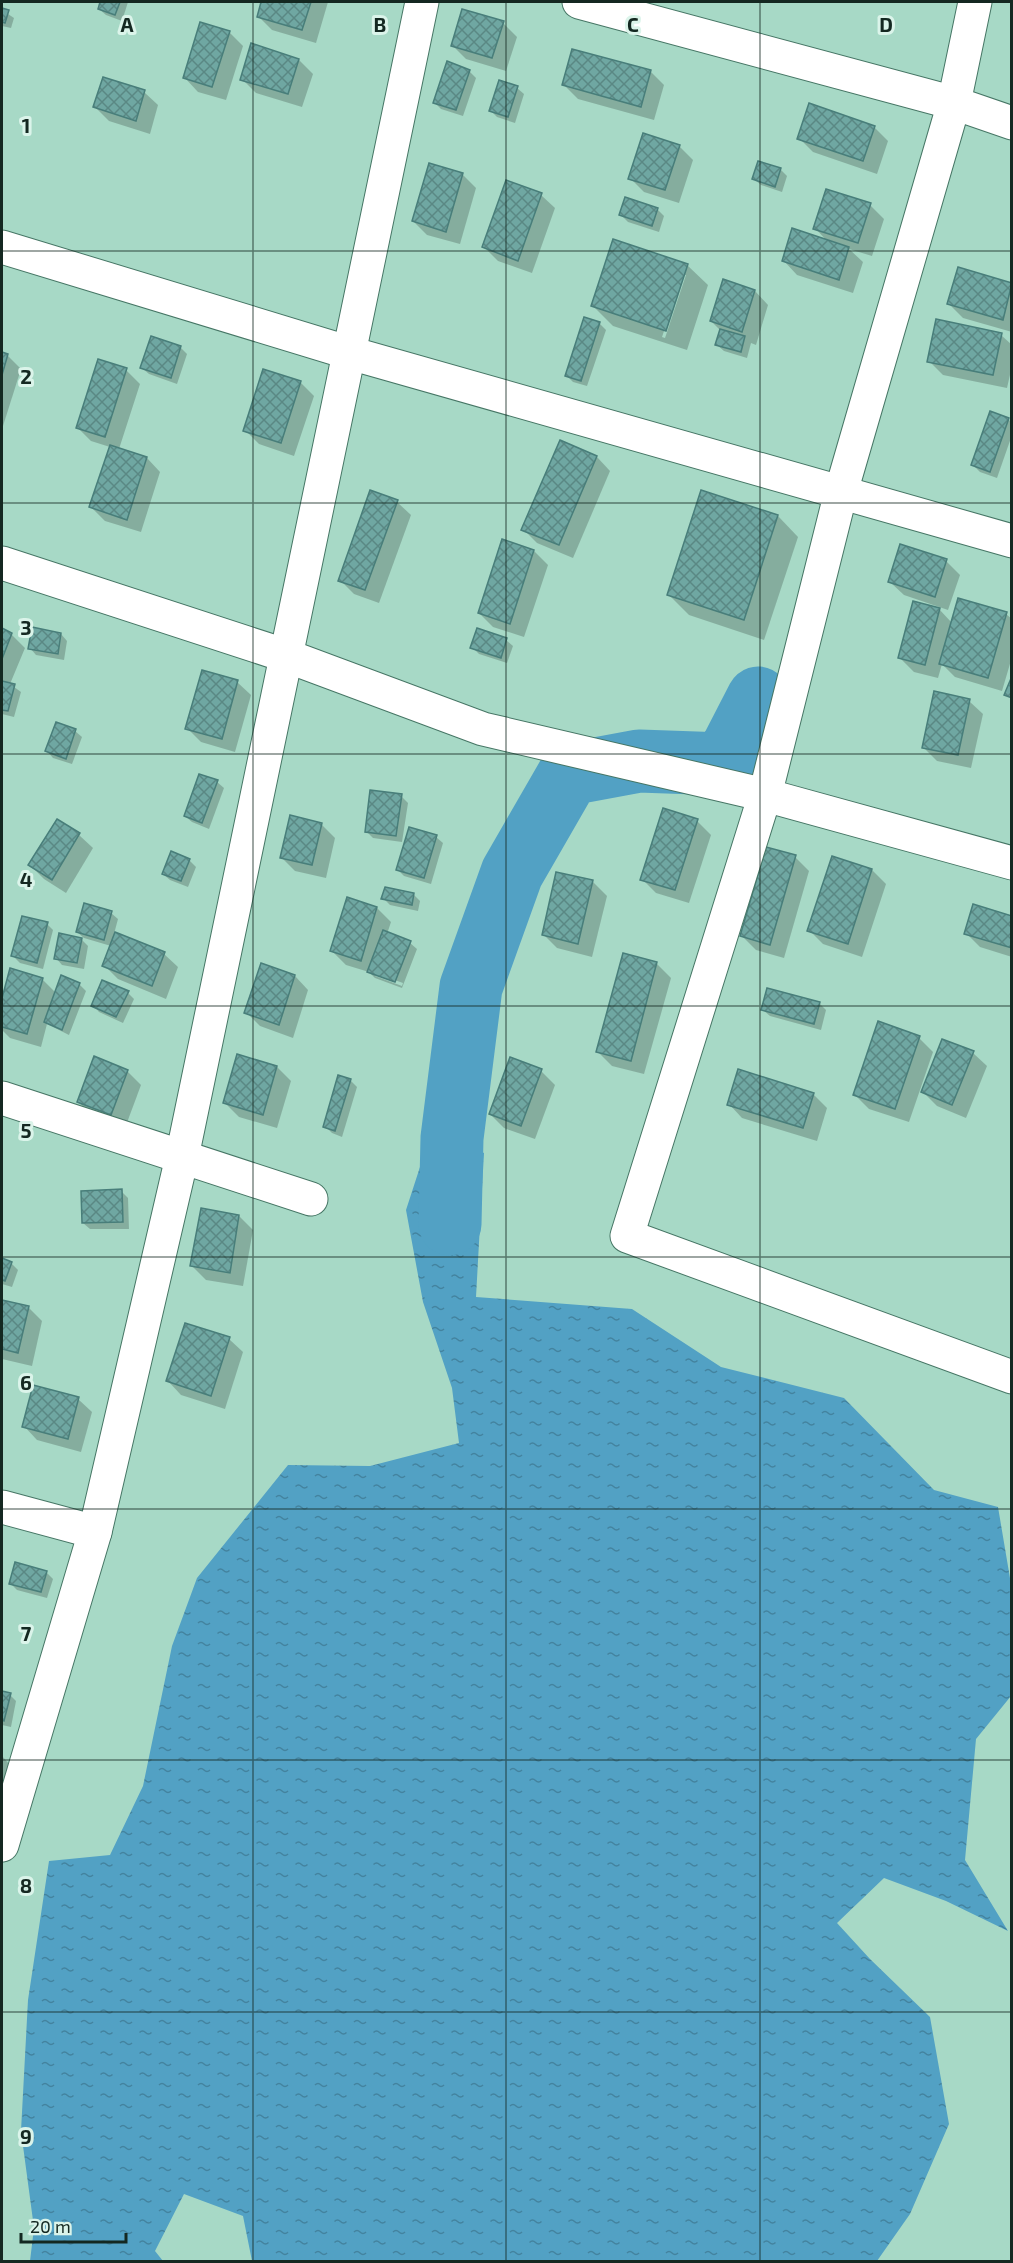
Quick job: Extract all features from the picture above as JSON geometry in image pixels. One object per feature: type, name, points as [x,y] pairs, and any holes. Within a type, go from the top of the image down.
[{"type":"street","points":[[2,1845],[95,1532],[182,1157],[422,2]]},
{"type":"street","points":[[579,2],[954,104],[1011,123]]},
{"type":"street","points":[[975,2],[954,104],[841,492],[765,795],[627,1236],[1011,1377]]},
{"type":"street","points":[[2,247],[350,353],[1011,541]]},
{"type":"street","points":[[2,563],[286,656],[483,729],[765,795],[1011,863]]},
{"type":"street","points":[[2,1098],[311,1199]]},
{"type":"street","points":[[2,1507],[95,1532]]},
{"type":"water","points":[[432,1130],[484,1153],[476,1297],[632,1309],[721,1367],[844,1398],[934,1490],[998,1507],[1011,1584],[1011,1696],[976,1739],[965,1860],[1008,1931],[946,1901],[884,1878],[837,1923],[870,1959],[930,2017],[949,2124],[910,2214],[877,2261],[252,2261],[243,2216],[184,2194],[155,2251],[163,2261],[30,2261],[34,2228],[21,2131],[28,2000],[49,1861],[110,1855],[143,1786],[172,1646],[197,1578],[288,1465],[370,1466],[459,1443],[452,1388],[423,1302],[406,1210]]},
{"type":"building","points":[[100,2],[120,2],[115,15],[98,9]]},
{"type":"building","points":[[261,2],[311,2],[302,30],[257,17]]},
{"type":"building","points":[[2,8],[9,10],[5,23],[2,22]]},
{"type":"building","points":[[462,9],[504,21],[492,58],[451,46]]},
{"type":"building","points":[[200,22],[230,31],[212,87],[183,78]]},
{"type":"building","points":[[251,43],[299,59],[288,94],[240,80]]},
{"type":"building","points":[[572,49],[651,70],[641,107],[562,85]]},
{"type":"building","points":[[447,61],[470,70],[456,110],[433,103]]},
{"type":"building","points":[[103,77],[145,90],[136,121],[93,107]]},
{"type":"building","points":[[499,80],[518,86],[508,117],[489,111]]},
{"type":"building","points":[[809,103],[875,126],[863,161],[797,139]]},
{"type":"building","points":[[643,133],[680,145],[665,190],[628,179]]},
{"type":"building","points":[[758,161],[781,168],[775,187],[752,179]]},
{"type":"building","points":[[429,163],[463,173],[446,232],[412,221]]},
{"type":"building","points":[[506,180],[542,193],[518,261],[482,247]]},
{"type":"building","points":[[826,189],[871,203],[858,243],[813,229]]},
{"type":"building","points":[[625,197],[658,208],[652,226],[619,215]]},
{"type":"building","points":[[792,228],[849,247],[839,280],[782,261]]},
{"type":"building","points":[[613,239],[688,264],[666,331],[591,306]]},
{"type":"building","points":[[958,267],[1012,283],[1003,320],[947,304]]},
{"type":"building","points":[[723,279],[755,290],[742,332],[710,321]]},
{"type":"building","points":[[584,317],[600,322],[581,381],[565,376]]},
{"type":"building","points":[[936,319],[1002,333],[993,375],[927,362]]},
{"type":"building","points":[[720,329],[745,336],[741,352],[715,345]]},
{"type":"building","points":[[151,336],[181,346],[171,378],[140,368]]},
{"type":"building","points":[[2,352],[8,354],[2,375]]},
{"type":"building","points":[[98,359],[127,368],[105,437],[76,428]]},
{"type":"building","points":[[263,369],[301,381],[281,443],[243,431]]},
{"type":"building","points":[[990,411],[1009,418],[990,472],[971,465]]},
{"type":"building","points":[[560,440],[597,456],[559,545],[521,530]]},
{"type":"building","points":[[110,445],[147,457],[127,520],[89,507]]},
{"type":"building","points":[[370,490],[398,500],[365,590],[338,581]]},
{"type":"building","points":[[701,490],[778,515],[744,620],[667,595]]},
{"type":"building","points":[[502,539],[534,550],[510,624],[478,613]]},
{"type":"building","points":[[900,544],[947,559],[935,597],[888,582]]},
{"type":"building","points":[[958,598],[1007,612],[988,678],[939,664]]},
{"type":"building","points":[[913,601],[940,608],[925,665],[898,658]]},
{"type":"building","points":[[32,627],[61,633],[58,654],[28,649]]},
{"type":"building","points":[[2,628],[12,633],[2,659]]},
{"type":"building","points":[[477,628],[507,638],[501,658],[470,648]]},
{"type":"building","points":[[202,670],[238,680],[222,739],[185,729]]},
{"type":"building","points":[[1012,676],[1012,698],[1004,695]]},
{"type":"building","points":[[2,681],[15,684],[8,711],[2,710]]},
{"type":"building","points":[[934,691],[970,699],[958,755],[922,748]]},
{"type":"building","points":[[56,722],[76,729],[66,759],[45,751]]},
{"type":"building","points":[[199,774],[218,780],[202,823],[184,816]]},
{"type":"building","points":[[370,790],[402,794],[396,836],[365,832]]},
{"type":"building","points":[[663,808],[698,819],[675,890],[640,880]]},
{"type":"building","points":[[290,815],[322,823],[312,865],[280,858]]},
{"type":"building","points":[[57,819],[80,833],[52,880],[28,865]]},
{"type":"building","points":[[409,827],[437,835],[424,878],[396,870]]},
{"type":"building","points":[[766,847],[796,855],[770,945],[740,936]]},
{"type":"building","points":[[171,851],[190,859],[181,881],[162,874]]},
{"type":"building","points":[[832,856],[872,869],[848,944],[807,931]]},
{"type":"building","points":[[556,872],[593,880],[578,944],[542,935]]},
{"type":"building","points":[[385,887],[414,893],[412,905],[381,899]]},
{"type":"building","points":[[347,897],[377,907],[361,961],[330,951]]},
{"type":"building","points":[[84,903],[112,911],[104,940],[76,932]]},
{"type":"building","points":[[973,904],[1012,916],[1012,948],[964,934]]},
{"type":"building","points":[[22,916],[48,922],[37,963],[11,956]]},
{"type":"building","points":[[383,930],[411,941],[395,982],[367,972]]},
{"type":"building","points":[[115,932],[165,952],[152,986],[102,966]]},
{"type":"building","points":[[59,933],[82,938],[77,963],[54,959]]},
{"type":"building","points":[[623,953],[657,962],[631,1061],[596,1052]]},
{"type":"building","points":[[261,963],[295,975],[279,1025],[244,1013]]},
{"type":"building","points":[[10,968],[43,978],[27,1034],[2,1027],[2,998]]},
{"type":"building","points":[[61,975],[80,983],[62,1030],[44,1022]]},
{"type":"building","points":[[102,980],[129,991],[116,1017],[91,1006]]},
{"type":"building","points":[[767,988],[820,1002],[814,1024],[761,1010]]},
{"type":"building","points":[[878,1021],[920,1036],[895,1109],[853,1095]]},
{"type":"building","points":[[942,1039],[974,1051],[952,1105],[921,1092]]},
{"type":"building","points":[[237,1054],[277,1066],[263,1115],[223,1103]]},
{"type":"building","points":[[94,1056],[128,1070],[111,1115],[77,1102]]},
{"type":"building","points":[[510,1057],[542,1069],[521,1126],[489,1114]]},
{"type":"building","points":[[738,1069],[814,1093],[803,1128],[727,1105]]},
{"type":"building","points":[[338,1075],[351,1079],[335,1131],[323,1127]]},
{"type":"building","points":[[122,1189],[123,1222],[82,1223],[81,1191]]},
{"type":"building","points":[[201,1208],[239,1215],[230,1273],[190,1266]]},
{"type":"building","points":[[2,1258],[12,1262],[5,1281],[2,1280]]},
{"type":"building","points":[[2,1300],[29,1306],[18,1353],[2,1349]]},
{"type":"building","points":[[185,1323],[230,1337],[211,1396],[166,1381]]},
{"type":"building","points":[[33,1385],[79,1397],[68,1439],[22,1427]]},
{"type":"building","points":[[15,1562],[47,1571],[41,1592],[9,1584]]},
{"type":"building","points":[[2,1691],[11,1693],[4,1721],[2,1720]]},
{"type":"waterway","points":[[450,1224],[452,1138],[471,987],[512,873],[569,774],[639,761],[724,764],[758,698]]}]
